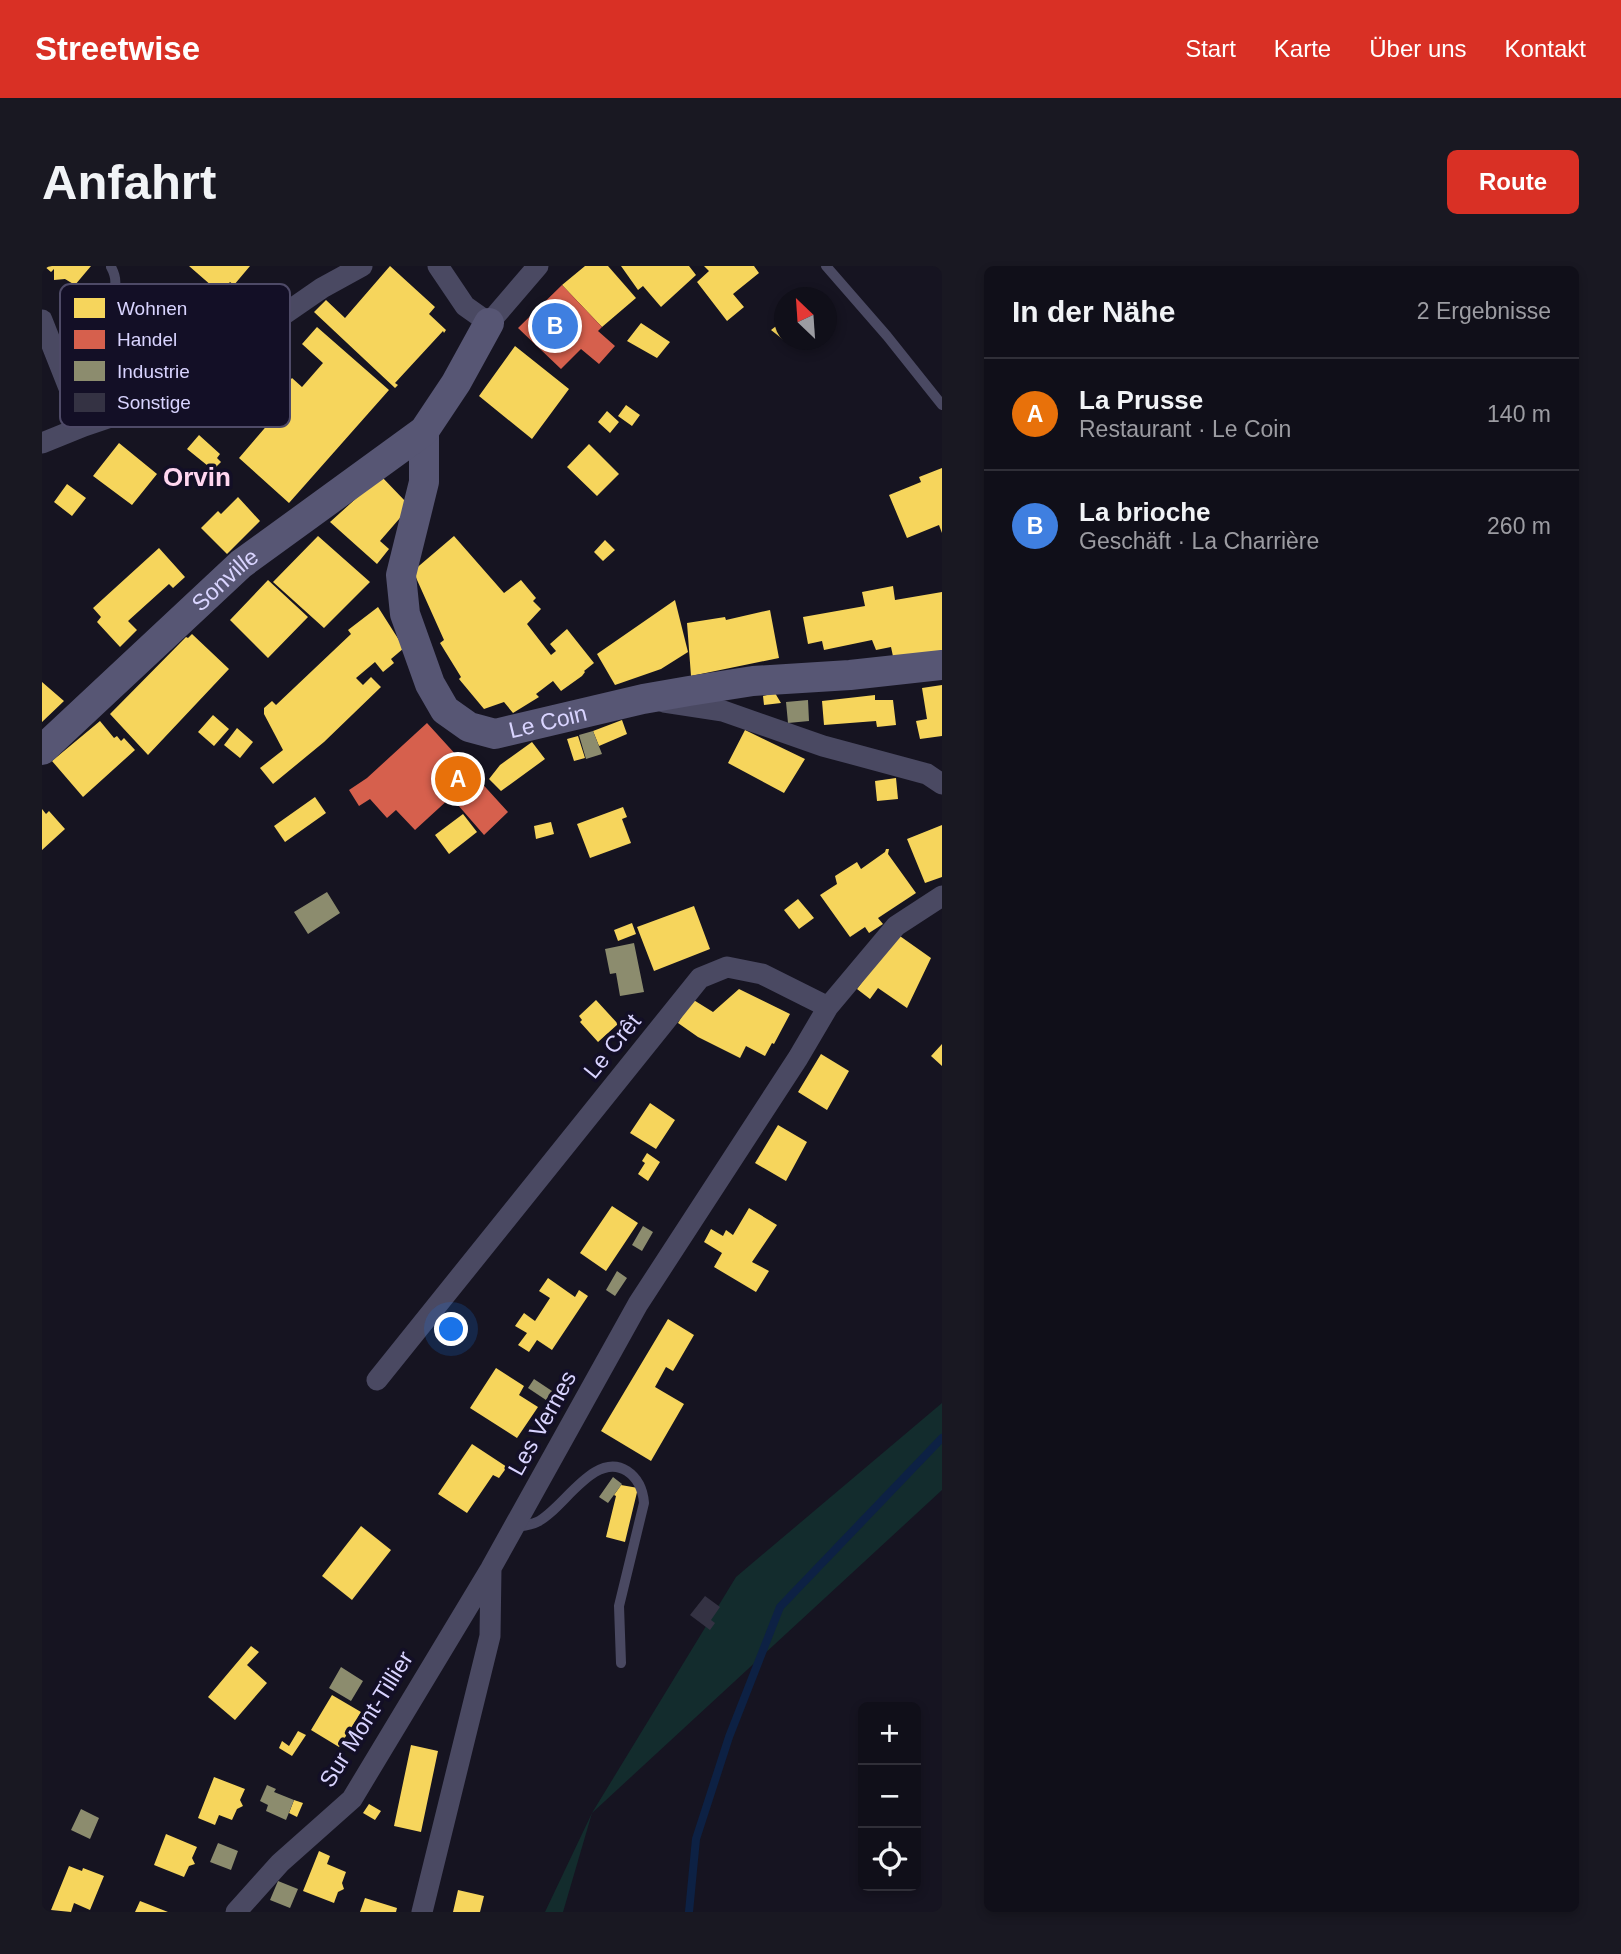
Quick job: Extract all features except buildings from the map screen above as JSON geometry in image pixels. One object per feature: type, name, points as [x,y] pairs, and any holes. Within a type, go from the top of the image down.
[{"type":"street","points":[[290,311],[362,266]]},
{"type":"street","points":[[438,266],[465,306],[489,323]]},
{"type":"street","points":[[424,431],[456,383],[489,323],[538,266]]},
{"type":"street","points":[[42,320],[60,366]]},
{"type":"street","points":[[42,443],[81,427]]},
{"type":"street","name":"Le Coin","points":[[424,431],[424,482],[401,575],[405,614],[430,684],[445,710],[469,727],[495,734],[643,699],[754,681],[942,666]]},
{"type":"street","name":"Sonville","points":[[42,751],[241,564],[424,431]]},
{"type":"street","points":[[643,699],[723,711],[823,746],[928,774],[942,784]]},
{"type":"street","points":[[828,1007],[896,926],[942,896]]},
{"type":"street","name":"Le Crêt","points":[[377,1380],[700,978],[727,967],[762,974],[828,1007]]},
{"type":"street","name":"Les Vernes","points":[[422,1912],[489,1636],[491,1568],[638,1304],[798,1058],[828,1007]]},
{"type":"street","name":"Sur Mont-Tillier","points":[[236,1912],[280,1863],[352,1799],[491,1568]]},
{"type":"lane","points":[[826,266],[942,405]]},
{"type":"lane","points":[[111,267],[116,276],[116,284]]},
{"type":"lane","points":[[54,350],[60,344]]},
{"type":"lane","points":[[513,1528],[537,1522],[594,1471],[621,1467],[632,1474],[643,1488],[645,1503],[619,1606],[621,1663]]},
{"type":"green space","points":[[942,1403],[942,1490],[592,1813],[736,1577]]},
{"type":"green space","points":[[592,1813],[563,1912],[545,1912]]},
{"type":"waterway","points":[[689,1912],[696,1839],[729,1737],[780,1607],[942,1438]]},
{"type":"place","name":"La brioche","points":[[555,326]]},
{"type":"place","name":"La Prusse","points":[[458,779]]},
{"type":"district","name":"Orvin","points":[[197,477]]}]
